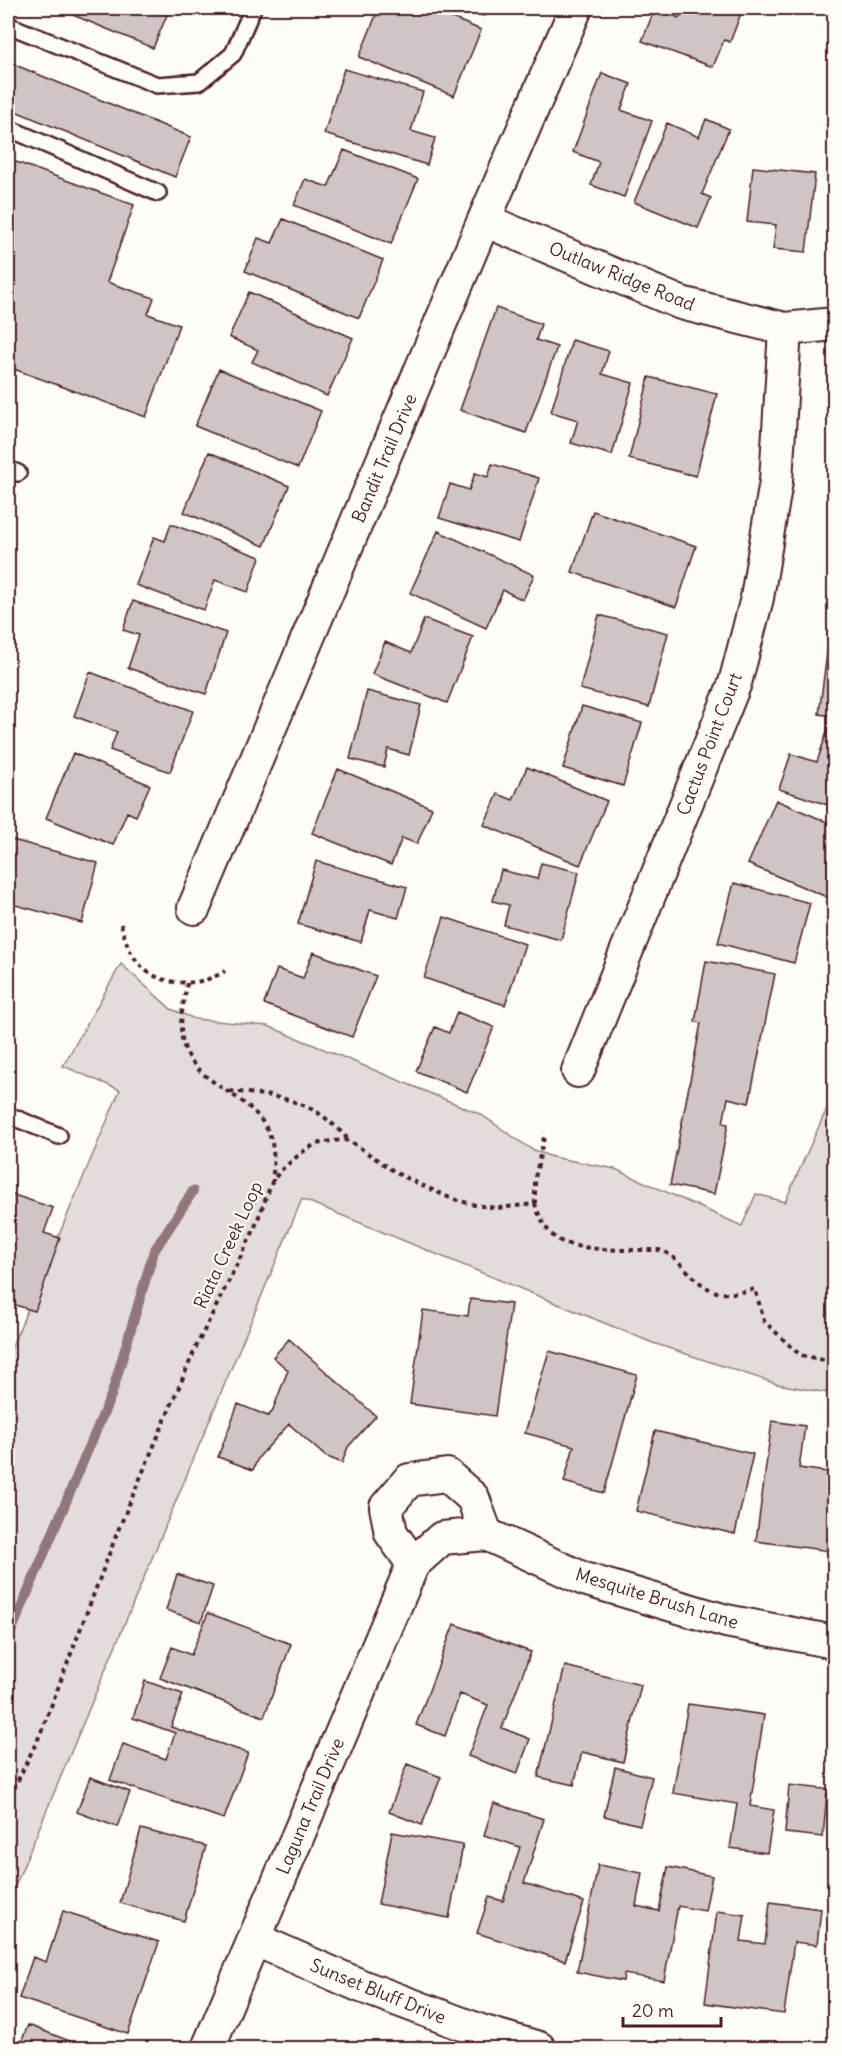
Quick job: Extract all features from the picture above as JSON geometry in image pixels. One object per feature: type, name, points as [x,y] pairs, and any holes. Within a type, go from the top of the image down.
[{"type":"street","name":"Bandit Trail Drive","points":[[194,909],[484,220],[576,8]]},
{"type":"street","name":"Outlaw Ridge Road","points":[[484,220],[681,303],[785,329],[834,324]]},
{"type":"street","name":"Cactus Point Court","points":[[578,1071],[735,683],[757,598],[776,481],[785,329]]},
{"type":"street","points":[[413,1563],[391,1533],[386,1507],[409,1480],[447,1475],[473,1497],[486,1534]]},
{"type":"street","name":"Mesquite Brush Lane","points":[[442,1538],[486,1534],[584,1579],[726,1621],[834,1642]]},
{"type":"street","name":"Laguna Trail Drive","points":[[208,2049],[413,1563],[442,1538]]},
{"type":"street","name":"Sunset Bluff Drive","points":[[254,1939],[361,1986],[481,2031],[539,2049]]},
{"type":"lane","points":[[8,25],[157,85],[200,82],[233,54],[253,8]]},
{"type":"lane","points":[[8,128],[158,193]]},
{"type":"lane","points":[[8,1115],[59,1136]]},
{"type":"path","points":[[121,924],[133,956],[146,971],[155,976],[187,983],[207,979],[225,971]]},
{"type":"path","points":[[187,983],[181,1026],[185,1050],[200,1072],[230,1091],[251,1109],[270,1137],[273,1148],[273,1182]]},
{"type":"path","points":[[230,1091],[273,1097],[311,1108],[350,1141],[398,1174],[450,1198],[497,1208],[535,1204]]},
{"type":"path","points":[[545,1134],[535,1178],[535,1204],[540,1220],[546,1229],[562,1242],[595,1248],[659,1250],[667,1252],[707,1289],[731,1295],[755,1289],[764,1321],[800,1355],[834,1362]]},
{"type":"path","name":"Riata Creek Loop","points":[[8,1806],[40,1735],[137,1485],[208,1320],[253,1233],[273,1182],[290,1162],[314,1145],[335,1140],[350,1141]]},
{"type":"shaded area","points":[[121,964],[171,1009],[195,1019],[268,1026],[480,1114],[531,1149],[552,1157],[615,1169],[742,1226],[756,1194],[785,1202],[828,1106],[834,1107],[834,1394],[777,1384],[653,1343],[302,1199],[8,1903],[8,1356],[120,1090],[63,1066]]},
{"type":"building","points":[[56,8],[170,8],[153,48]]},
{"type":"building","points":[[379,8],[428,8],[481,30],[454,96],[359,57]]},
{"type":"building","points":[[459,8],[486,8],[484,16]]},
{"type":"building","points":[[655,8],[679,18],[683,8],[743,8],[730,42],[724,40],[713,67],[642,41]]},
{"type":"building","points":[[8,62],[191,137],[175,177],[8,108]]},
{"type":"building","points":[[344,69],[423,92],[411,131],[435,138],[427,165],[324,134]]},
{"type":"building","points":[[602,73],[631,84],[621,110],[652,121],[624,197],[591,185],[599,162],[573,152]]},
{"type":"building","points":[[706,119],[729,129],[702,194],[711,198],[698,228],[634,202],[667,123],[699,137]]},
{"type":"building","points":[[344,150],[418,179],[391,244],[294,205],[305,179],[328,187]]},
{"type":"building","points":[[8,159],[134,205],[107,282],[154,298],[148,314],[179,325],[146,417],[8,367]]},
{"type":"building","points":[[753,167],[815,174],[806,252],[773,249],[776,225],[747,222]]},
{"type":"building","points":[[283,219],[383,260],[359,318],[245,271],[258,238],[272,243]]},
{"type":"building","points":[[249,292],[353,338],[327,396],[252,362],[258,350],[229,337]]},
{"type":"building","points":[[496,308],[541,324],[536,340],[557,347],[526,433],[460,410]]},
{"type":"building","points":[[572,340],[609,351],[602,374],[633,383],[612,455],[571,443],[578,420],[551,412]]},
{"type":"building","points":[[219,369],[321,411],[298,468],[195,426]]},
{"type":"building","points":[[649,377],[717,394],[696,476],[629,459]]},
{"type":"building","points":[[209,452],[289,486],[264,546],[184,512]]},
{"type":"building","points":[[492,464],[539,478],[519,542],[439,518],[450,484],[469,490],[475,473],[488,477]]},
{"type":"building","points":[[593,511],[696,546],[676,607],[572,572]]},
{"type":"building","points":[[171,524],[260,557],[248,592],[215,580],[204,610],[136,585],[154,537],[165,541]]},
{"type":"building","points":[[438,531],[534,575],[523,600],[503,590],[486,628],[410,593]]},
{"type":"building","points":[[133,601],[226,633],[206,694],[128,668],[139,635],[123,630]]},
{"type":"building","points":[[599,615],[668,633],[649,707],[580,689]]},
{"type":"building","points":[[424,619],[473,637],[447,703],[372,674],[385,642],[411,653]]},
{"type":"building","points":[[828,645],[834,645],[834,716],[819,714]]},
{"type":"building","points":[[90,672],[193,711],[170,772],[110,750],[117,732],[74,716]]},
{"type":"building","points":[[367,691],[421,705],[409,755],[388,749],[384,767],[350,759]]},
{"type":"building","points":[[582,706],[642,723],[623,786],[563,768]]},
{"type":"building","points":[[828,729],[834,731],[834,807],[779,789],[791,754],[817,762]]},
{"type":"building","points":[[73,753],[150,785],[136,816],[127,812],[113,845],[46,818]]},
{"type":"building","points":[[527,767],[607,801],[580,865],[484,825],[498,794],[513,800]]},
{"type":"building","points":[[338,769],[432,808],[417,844],[402,838],[391,865],[312,833]]},
{"type":"building","points":[[776,800],[834,825],[834,900],[748,864]]},
{"type":"building","points":[[9,839],[98,863],[82,923],[8,903]]},
{"type":"building","points":[[316,861],[407,887],[398,918],[370,910],[361,942],[298,924]]},
{"type":"building","points":[[541,863],[579,872],[561,940],[504,925],[509,905],[493,901],[501,870],[537,879]]},
{"type":"building","points":[[734,883],[810,903],[794,963],[718,943]]},
{"type":"building","points":[[444,917],[525,944],[505,1005],[424,978]]},
{"type":"building","points":[[313,952],[376,976],[352,1037],[264,1004],[277,969],[303,978]]},
{"type":"building","points":[[706,961],[775,974],[749,1103],[728,1098],[723,1123],[728,1124],[714,1194],[670,1185],[701,1023],[695,1022]]},
{"type":"building","points":[[457,1012],[494,1027],[467,1092],[416,1071],[435,1027],[449,1033]]},
{"type":"building","points":[[832,1025],[834,1025],[834,1082],[830,1082]]},
{"type":"building","points":[[8,1193],[53,1208],[44,1233],[60,1238],[35,1311],[12,1304],[12,1308],[8,1306]]},
{"type":"building","points":[[470,1299],[511,1304],[495,1416],[410,1404],[423,1310],[468,1316]]},
{"type":"building","points":[[289,1339],[376,1416],[348,1447],[342,1463],[325,1456],[289,1424],[258,1458],[253,1470],[218,1457],[238,1404],[268,1416],[272,1412],[288,1370],[273,1357]]},
{"type":"building","points":[[549,1351],[637,1375],[604,1493],[564,1482],[574,1446],[525,1433]]},
{"type":"building","points":[[772,1421],[805,1426],[799,1468],[834,1473],[834,1520],[830,1551],[756,1541]]},
{"type":"building","points":[[655,1431],[753,1454],[735,1534],[636,1511]]},
{"type":"building","points":[[177,1574],[213,1586],[201,1622],[166,1610]]},
{"type":"building","points":[[208,1613],[291,1644],[264,1717],[160,1678],[172,1647],[191,1655]]},
{"type":"building","points":[[454,1624],[531,1652],[502,1728],[530,1739],[517,1774],[468,1756],[488,1705],[460,1694],[445,1736],[416,1725]]},
{"type":"building","points":[[565,1666],[641,1685],[623,1762],[582,1752],[574,1785],[538,1777]]},
{"type":"building","points":[[145,1681],[183,1694],[171,1727],[248,1753],[224,1819],[110,1780],[123,1744],[166,1759],[175,1733],[133,1718]]},
{"type":"building","points":[[688,1704],[764,1715],[750,1806],[774,1810],[767,1853],[730,1848],[737,1804],[673,1793]]},
{"type":"building","points":[[834,1763],[834,1795],[827,1794],[823,1837],[785,1833],[789,1785],[832,1790]]},
{"type":"building","points":[[407,1764],[441,1777],[422,1825],[389,1812]]},
{"type":"building","points":[[615,1767],[652,1777],[640,1825],[604,1816]]},
{"type":"building","points":[[90,1777],[130,1792],[117,1827],[77,1812]]},
{"type":"building","points":[[494,1803],[544,1819],[524,1883],[584,1902],[565,1961],[477,1933],[489,1897],[503,1901],[520,1847],[484,1835]]},
{"type":"building","points":[[141,1829],[206,1846],[184,1921],[120,1903]]},
{"type":"building","points":[[392,1832],[463,1845],[449,1918],[378,1904]]},
{"type":"building","points":[[598,1865],[642,1873],[636,1906],[659,1911],[668,1867],[712,1876],[705,1911],[678,1906],[664,1981],[624,1974],[623,1981],[577,1972]]},
{"type":"building","points":[[834,1900],[834,1934],[831,1933]]},
{"type":"building","points":[[770,1902],[821,1909],[817,1945],[794,1942],[784,2014],[705,2003],[717,1911],[745,1915],[741,1941],[765,1944]]},
{"type":"building","points":[[63,1911],[159,1942],[128,2034],[19,1998],[33,1957],[46,1962]]},
{"type":"building","points":[[28,2025],[88,2048],[19,2048]]},
{"type":"waterway","points":[[8,1639],[112,1393],[154,1251],[193,1191]]}]
